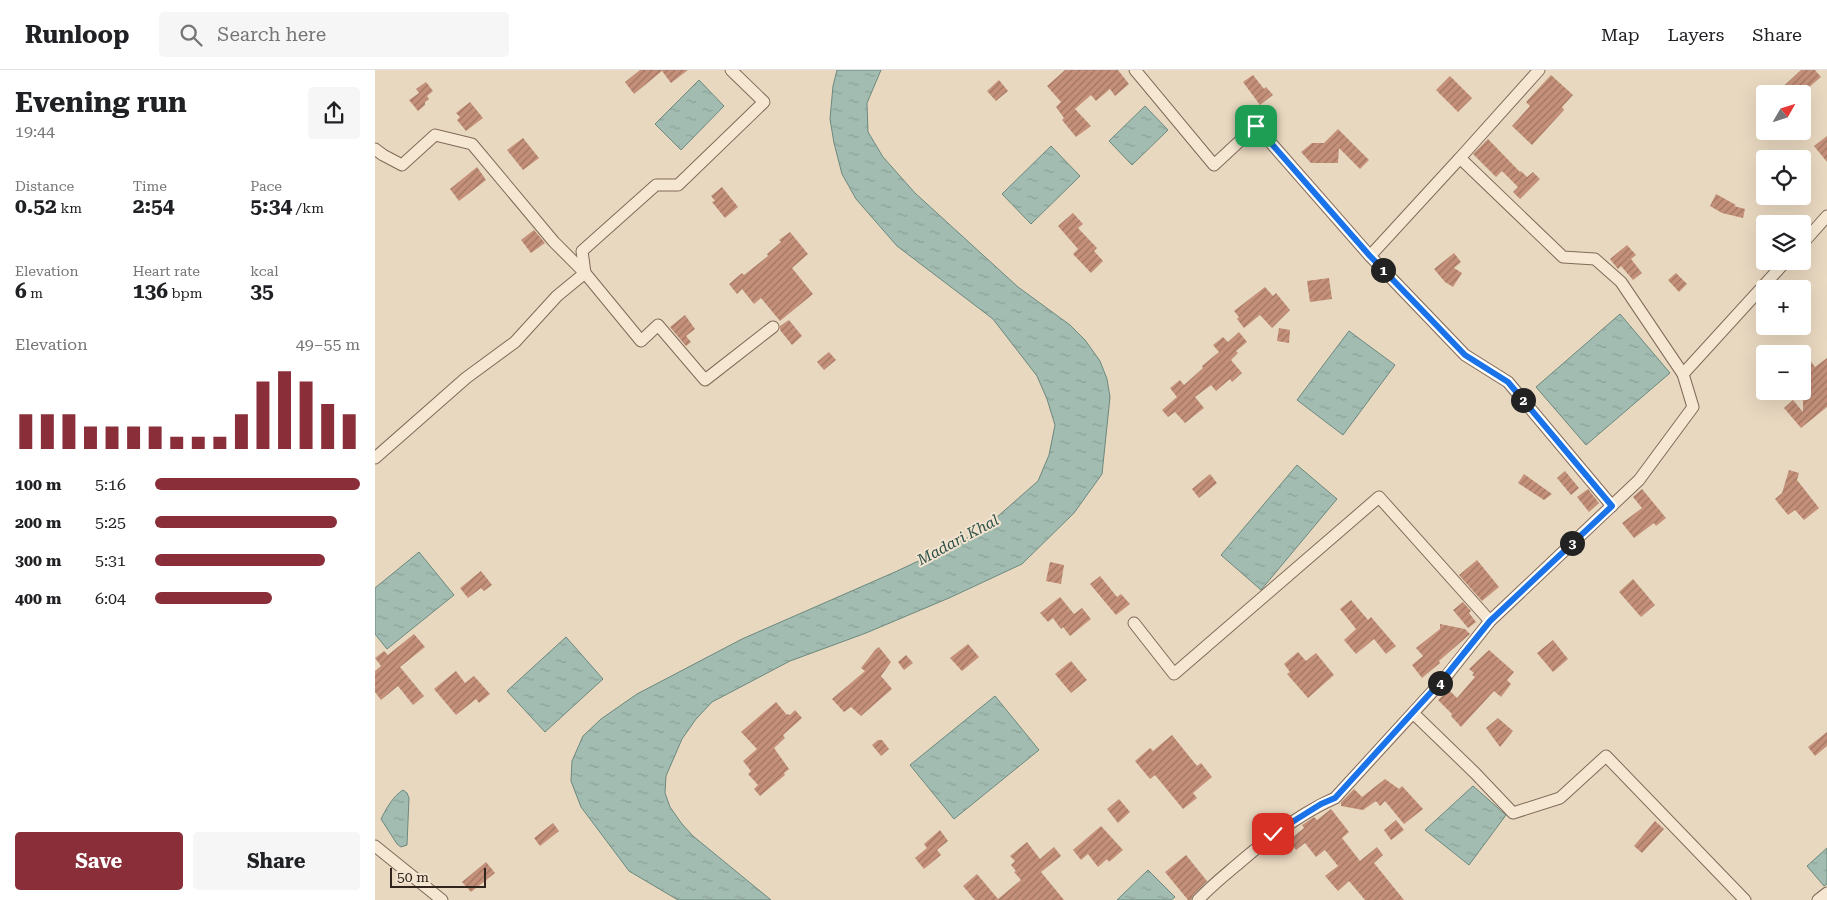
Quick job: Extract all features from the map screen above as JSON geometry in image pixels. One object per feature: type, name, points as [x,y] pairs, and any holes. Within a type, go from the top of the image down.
[{"type":"street","points":[[585,273],[581,251],[656,184],[678,185],[764,102],[731,70]]},
{"type":"street","points":[[1135,70],[1214,165],[1256,126],[1370,256],[1465,355],[1508,382],[1612,506]]},
{"type":"street","points":[[1370,256],[1539,70]]},
{"type":"street","points":[[375,149],[383,156],[402,165],[435,135],[472,144],[554,242],[585,273],[641,341],[658,324],[705,380],[773,327]]},
{"type":"street","points":[[1198,900],[1208,889],[1273,834],[1321,804],[1335,798],[1444,678],[1490,621],[1639,480],[1693,407],[1683,374],[1621,282],[1595,259],[1563,257],[1460,158]]},
{"type":"street","points":[[1811,234],[1827,216]]},
{"type":"street","points":[[1683,374],[1778,270]]},
{"type":"street","points":[[375,458],[466,378],[515,342],[557,296],[585,273]]},
{"type":"street","points":[[1134,623],[1174,674],[1379,497],[1490,621]]},
{"type":"street","points":[[1413,713],[1513,813],[1560,798],[1606,756],[1745,900]]},
{"type":"street","points":[[375,846],[442,900]]},
{"type":"street","points":[[1818,900],[1827,893]]},
{"type":"water","points":[[837,70],[881,70],[867,103],[868,132],[883,157],[915,193],[1018,287],[1070,325],[1085,340],[1100,361],[1107,379],[1110,397],[1102,474],[1074,513],[1022,564],[949,598],[866,633],[790,661],[712,702],[696,719],[682,739],[666,776],[665,793],[670,807],[693,836],[771,900],[678,900],[629,871],[581,807],[571,781],[572,761],[583,736],[601,719],[637,694],[742,639],[895,572],[980,532],[1038,481],[1049,455],[1055,425],[1037,376],[993,319],[897,246],[856,199],[842,174],[830,119],[833,86]]},
{"type":"water","points":[[699,80],[724,106],[681,150],[655,124]]},
{"type":"water","points":[[1145,106],[1168,130],[1132,165],[1109,141]]},
{"type":"water","points":[[1051,146],[1080,176],[1031,224],[1002,194]]},
{"type":"water","points":[[1620,314],[1670,373],[1586,445],[1536,387]]},
{"type":"water","points":[[1349,331],[1395,365],[1343,435],[1297,400]]},
{"type":"water","points":[[1297,465],[1337,499],[1261,590],[1221,555]]},
{"type":"water","points":[[419,552],[454,595],[387,649],[375,634],[375,588]]},
{"type":"water","points":[[566,637],[603,679],[545,732],[507,691]]},
{"type":"water","points":[[995,696],[1039,750],[954,819],[910,765]]},
{"type":"water","points":[[1473,786],[1506,815],[1469,865],[1425,830]]},
{"type":"water","points":[[403,790],[409,798],[407,845],[401,847],[397,844],[381,819],[393,799]]},
{"type":"water","points":[[1827,848],[1827,884],[1824,886],[1807,866]]},
{"type":"water","points":[[1148,870],[1175,897],[1171,900],[1117,900]]},
{"type":"building","points":[[640,70],[688,70],[671,83],[662,71],[634,94],[625,82]]},
{"type":"building","points":[[1065,70],[1118,70],[1129,84],[1115,96],[1110,89],[1096,101],[1091,95],[1075,109],[1091,126],[1076,137],[1062,120],[1064,118],[1056,107],[1061,102],[1047,86]]},
{"type":"building","points":[[1801,70],[1815,70],[1821,77],[1811,86],[1785,85]]},
{"type":"building","points":[[1253,75],[1264,89],[1266,87],[1273,95],[1260,105],[1243,82]]},
{"type":"building","points":[[1551,75],[1573,95],[1562,107],[1564,110],[1532,145],[1512,126],[1530,106],[1526,102]]},
{"type":"building","points":[[1450,76],[1472,98],[1458,112],[1436,90]]},
{"type":"building","points":[[999,80],[1008,91],[996,101],[987,91]]},
{"type":"building","points":[[426,82],[433,91],[427,96],[429,99],[425,102],[425,105],[418,111],[409,100],[419,93],[416,89]]},
{"type":"building","points":[[470,102],[483,118],[466,131],[457,120],[460,117],[456,113]]},
{"type":"building","points":[[1338,129],[1369,160],[1360,169],[1339,148],[1338,163],[1311,163],[1301,152],[1312,143],[1324,143]]},
{"type":"building","points":[[1827,136],[1827,162],[1814,146]]},
{"type":"building","points":[[523,138],[539,158],[523,170],[507,150]]},
{"type":"building","points":[[1488,139],[1520,172],[1527,177],[1533,172],[1540,179],[1520,199],[1513,192],[1518,187],[1502,171],[1496,177],[1473,154]]},
{"type":"building","points":[[477,167],[486,180],[459,201],[450,189]]},
{"type":"building","points":[[722,187],[738,207],[725,218],[712,202],[715,201],[711,196]]},
{"type":"building","points":[[1716,194],[1736,205],[1734,206],[1745,209],[1743,218],[1722,213],[1710,206]]},
{"type":"building","points":[[1073,213],[1083,224],[1078,228],[1097,248],[1094,251],[1103,261],[1091,273],[1073,254],[1078,249],[1058,226]]},
{"type":"building","points":[[534,230],[545,243],[531,253],[521,240]]},
{"type":"building","points":[[790,232],[808,254],[792,268],[813,294],[780,321],[761,298],[754,304],[742,289],[737,294],[729,284],[768,256],[767,254],[781,242],[779,240]]},
{"type":"building","points":[[1627,245],[1636,255],[1631,259],[1642,273],[1633,280],[1621,266],[1618,269],[1610,259]]},
{"type":"building","points":[[1454,253],[1461,262],[1454,268],[1462,273],[1453,287],[1445,282],[1434,269]]},
{"type":"building","points":[[1676,273],[1687,284],[1679,292],[1668,280]]},
{"type":"building","points":[[1329,278],[1332,299],[1310,302],[1307,281]]},
{"type":"building","points":[[1265,287],[1273,296],[1276,293],[1290,310],[1272,328],[1260,315],[1244,328],[1234,311]]},
{"type":"building","points":[[685,315],[695,329],[686,336],[691,342],[686,346],[670,327]]},
{"type":"building","points":[[789,320],[802,336],[792,345],[780,330],[780,326]]},
{"type":"building","points":[[1279,328],[1290,330],[1289,343],[1277,341]]},
{"type":"building","points":[[1239,332],[1247,342],[1236,351],[1238,353],[1231,360],[1242,373],[1232,382],[1230,379],[1216,391],[1211,385],[1195,397],[1204,408],[1185,423],[1175,412],[1168,417],[1162,410],[1177,397],[1170,388],[1180,380],[1184,385],[1219,352],[1213,345],[1223,337],[1228,342]]},
{"type":"building","points":[[829,352],[836,360],[824,370],[817,362]]},
{"type":"building","points":[[1827,358],[1827,407],[1801,428],[1784,408],[1793,400],[1803,412],[1803,400],[1811,400],[1811,362],[1815,367]]},
{"type":"building","points":[[1789,470],[1799,473],[1797,480],[1819,508],[1804,520],[1795,510],[1788,515],[1775,499],[1782,493]]},
{"type":"building","points":[[1565,471],[1579,488],[1571,495],[1557,478]]},
{"type":"building","points":[[1210,474],[1217,483],[1199,498],[1192,489]]},
{"type":"building","points":[[1524,474],[1552,494],[1544,500],[1518,483]]},
{"type":"building","points":[[1588,489],[1599,503],[1589,512],[1577,497]]},
{"type":"building","points":[[1642,489],[1666,518],[1656,526],[1654,523],[1634,538],[1622,523],[1642,508],[1633,497]]},
{"type":"building","points":[[1477,560],[1499,587],[1482,601],[1459,575]]},
{"type":"building","points":[[1050,562],[1064,565],[1061,584],[1046,581]]},
{"type":"building","points":[[481,571],[492,585],[484,591],[481,588],[468,598],[460,588]]},
{"type":"building","points":[[1100,576],[1117,597],[1121,594],[1130,604],[1116,615],[1090,584]]},
{"type":"building","points":[[1633,579],[1655,605],[1641,617],[1619,592]]},
{"type":"building","points":[[1060,597],[1074,614],[1082,608],[1091,619],[1070,636],[1063,627],[1061,629],[1053,618],[1048,622],[1040,613]]},
{"type":"building","points":[[1351,600],[1368,620],[1371,617],[1396,646],[1386,654],[1374,639],[1356,654],[1344,640],[1356,629],[1340,609]]},
{"type":"building","points":[[1463,602],[1471,611],[1469,613],[1476,622],[1468,628],[1453,610]]},
{"type":"building","points":[[1440,624],[1465,629],[1470,634],[1422,678],[1412,665],[1423,656],[1416,648],[1440,629]]},
{"type":"building","points":[[414,634],[425,647],[400,667],[424,696],[413,705],[398,686],[381,700],[375,692],[375,671],[381,666],[375,658],[384,651],[388,655]]},
{"type":"building","points":[[1553,640],[1568,659],[1553,672],[1537,653]]},
{"type":"building","points":[[968,644],[979,657],[962,671],[950,658]]},
{"type":"building","points":[[879,647],[891,662],[881,676],[892,689],[861,716],[851,707],[844,712],[832,699],[865,671],[861,668]]},
{"type":"building","points":[[1489,650],[1514,672],[1507,680],[1511,684],[1501,697],[1494,691],[1461,727],[1451,716],[1452,714],[1438,700],[1449,690],[1457,698],[1475,677],[1472,675],[1474,673],[1469,669]]},
{"type":"building","points":[[1298,652],[1306,661],[1316,653],[1334,675],[1308,698],[1287,674],[1290,672],[1284,664]]},
{"type":"building","points":[[906,655],[913,663],[904,670],[898,662]]},
{"type":"building","points":[[1071,661],[1087,680],[1071,693],[1055,674]]},
{"type":"building","points":[[456,671],[465,683],[474,676],[490,694],[479,703],[476,699],[456,715],[434,689]]},
{"type":"building","points":[[776,702],[787,715],[790,715],[795,710],[802,718],[783,735],[785,738],[774,748],[789,769],[784,773],[785,775],[760,796],[754,789],[758,785],[748,774],[751,771],[743,761],[757,749],[741,732]]},
{"type":"building","points":[[1498,718],[1513,731],[1500,747],[1486,728]]},
{"type":"building","points":[[1827,732],[1827,746],[1815,756],[1808,747]]},
{"type":"building","points":[[1172,735],[1197,766],[1201,763],[1212,777],[1193,793],[1197,798],[1183,809],[1155,775],[1150,779],[1135,761],[1150,748],[1153,751]]},
{"type":"building","points":[[878,740],[882,740],[889,749],[881,756],[872,745]]},
{"type":"building","points":[[1385,779],[1399,789],[1402,786],[1423,809],[1404,824],[1385,801],[1380,806],[1376,801],[1363,810],[1341,806],[1341,802],[1354,789],[1362,797]]},
{"type":"building","points":[[1119,799],[1130,812],[1118,823],[1107,809]]},
{"type":"building","points":[[1331,809],[1349,832],[1342,838],[1360,861],[1377,847],[1383,855],[1374,863],[1404,900],[1365,900],[1349,881],[1338,891],[1325,876],[1338,866],[1325,850],[1316,857],[1305,843],[1296,850],[1288,841],[1304,828],[1302,825],[1314,817],[1317,820]]},
{"type":"building","points":[[1396,820],[1404,830],[1391,840],[1384,830]]},
{"type":"building","points":[[1655,821],[1664,829],[1642,853],[1634,846]]},
{"type":"building","points":[[553,823],[559,831],[540,846],[534,838]]},
{"type":"building","points":[[1101,826],[1123,850],[1109,862],[1107,859],[1098,867],[1088,854],[1081,860],[1073,850]]},
{"type":"building","points":[[940,830],[948,841],[937,850],[941,855],[924,869],[915,858],[927,848],[924,844]]},
{"type":"building","points":[[1027,842],[1040,859],[1054,847],[1061,856],[1041,872],[1064,900],[975,900],[963,886],[977,874],[998,899],[1021,880],[1014,872],[1016,871],[1011,865],[1015,861],[1010,856]]},
{"type":"building","points":[[1186,855],[1207,881],[1193,895],[1191,900],[1188,900],[1165,872]]},
{"type":"building","points":[[486,862],[495,873],[471,892],[462,882]]},
{"type":"route","points":[[1256,126],[1370,256],[1465,355],[1508,382],[1612,506],[1490,621],[1444,678],[1335,798],[1321,804],[1273,834]]},
{"type":"water label","name":"Madari Khal","points":[[958,540]]}]
